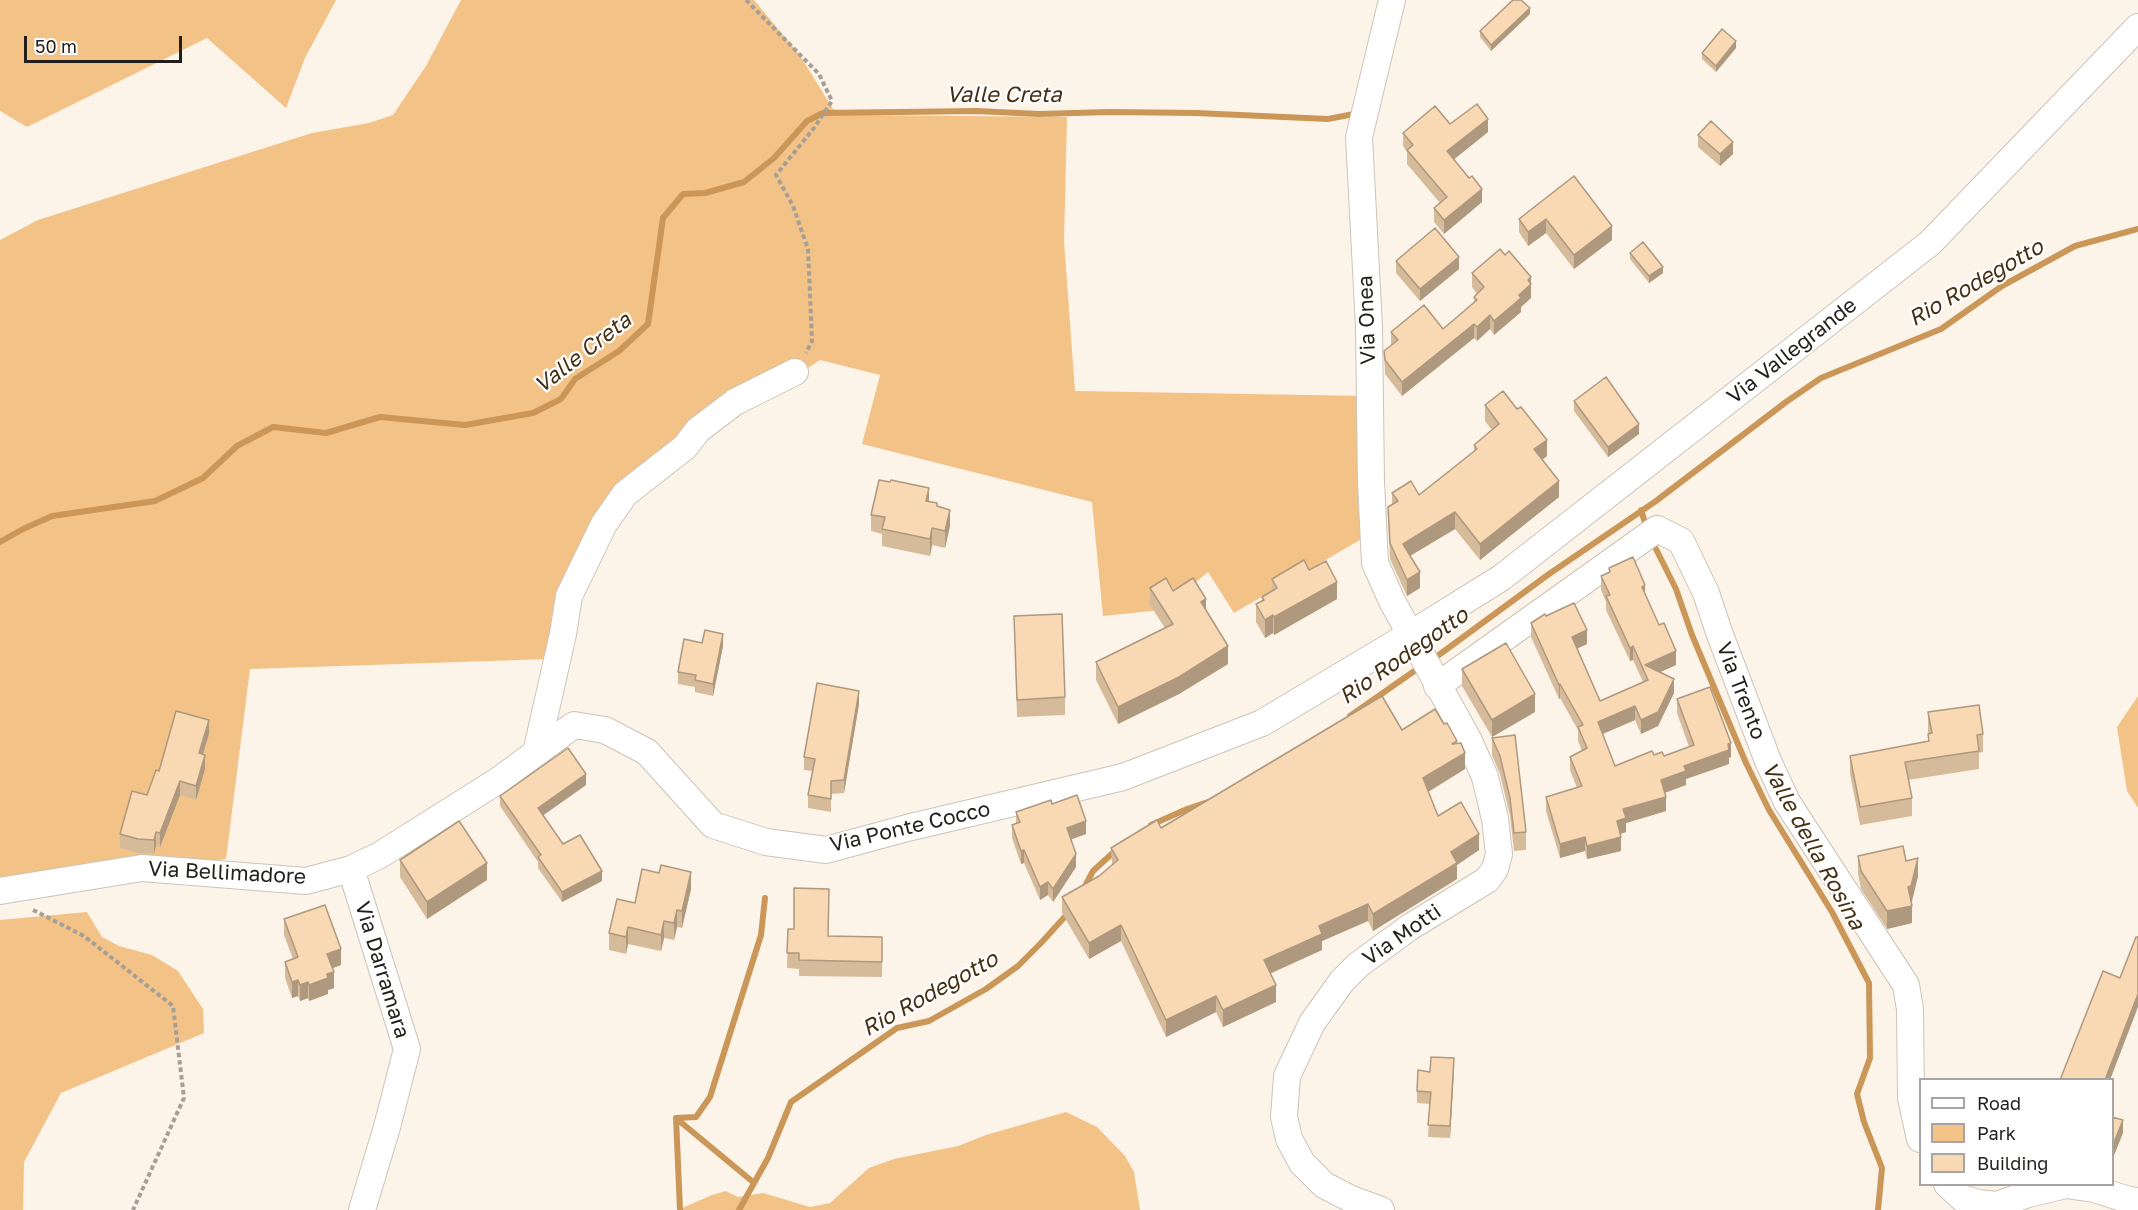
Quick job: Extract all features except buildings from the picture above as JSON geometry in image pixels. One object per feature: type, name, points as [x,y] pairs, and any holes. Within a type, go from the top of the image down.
[{"type":"street","name":"Via Onea","points":[[1392,0],[1359,137],[1369,327],[1371,482],[1375,563],[1392,601],[1415,642]]},
{"type":"street","name":"Via Vallegrande","points":[[1415,642],[1501,578],[1930,243],[2138,27]]},
{"type":"street","points":[[536,753],[563,634],[569,596],[604,524],[625,494],[685,447],[698,430],[735,402],[795,372]]},
{"type":"street","name":"Via Trento","points":[[1435,681],[1649,534],[1681,541],[1706,593],[1768,760],[1787,802],[1906,985],[1910,1009],[1911,1098],[1919,1134]]},
{"type":"street","name":"Via Motti","points":[[1381,1210],[1351,1199],[1324,1185],[1302,1163],[1289,1139],[1284,1117],[1287,1076],[1312,1023],[1342,981],[1358,965],[1410,927],[1487,880],[1495,868],[1499,854],[1495,819],[1485,777],[1469,741],[1415,642]]},
{"type":"street","name":"Via Ponte Cocco","points":[[380,855],[499,780],[574,725],[605,730],[647,752],[713,825],[766,842],[826,849],[1123,777],[1262,723],[1415,642]]},
{"type":"street","name":"Via Bellimadore","points":[[0,891],[142,868],[306,881],[351,869],[380,855]]},
{"type":"street","name":"Via Darramara","points":[[351,869],[407,1049],[362,1210]]},
{"type":"street","points":[[1948,1186],[1962,1198],[1997,1205],[2028,1194],[2062,1186]]},
{"type":"street","points":[[2072,1186],[2129,1200],[2138,1200]]},
{"type":"path","points":[[746,0],[819,74],[832,101],[814,128],[776,175],[793,206],[808,249],[812,340],[795,372]]},
{"type":"path","points":[[31,909],[84,936],[173,1006],[184,1098],[133,1210]]},
{"type":"green space","points":[[0,0],[336,0],[305,58],[286,108],[207,38],[27,127],[0,111]]},
{"type":"green space","points":[[461,0],[754,0],[799,54],[833,109],[854,115],[1067,117],[1064,241],[1075,391],[1365,396],[1365,537],[1234,613],[1208,572],[1162,610],[1103,616],[1092,502],[862,444],[880,375],[820,360],[685,449],[595,547],[549,659],[250,669],[226,859],[141,870],[0,878],[0,240],[38,220],[312,133],[369,123],[393,115],[426,66]]},
{"type":"green space","points":[[2138,696],[2138,808],[2127,791],[2117,727]]},
{"type":"green space","points":[[87,912],[102,937],[119,946],[152,955],[178,971],[203,1009],[204,1033],[61,1093],[24,1162],[23,1210],[0,1210],[0,920]]},
{"type":"green space","points":[[1066,1112],[1097,1127],[1125,1156],[1134,1172],[1140,1210],[678,1210],[726,1191],[738,1197],[763,1193],[810,1207],[830,1203],[869,1168],[894,1159],[958,1146],[986,1135]]},
{"type":"waterway","name":"Valle Creta","points":[[0,542],[52,516],[155,501],[203,478],[237,446],[273,427],[326,433],[380,417],[465,425],[533,413],[561,399],[575,379],[619,351],[648,324],[663,218],[683,194],[705,193],[744,182],[774,158],[807,121],[823,113],[976,111],[1039,114],[1196,113],[1328,119],[1359,113]]},
{"type":"waterway","name":"Rio Rodegotto","points":[[1432,660],[1549,574],[1656,501],[1821,378],[1941,329],[2002,286],[2075,246],[2138,229]]},
{"type":"waterway","name":"Valle della Rosina","points":[[1641,510],[1647,529]]},
{"type":"waterway","name":"Valle della Rosina","points":[[1652,541],[1676,589],[1692,635],[1746,763],[1769,810],[1832,912],[1869,983],[1870,1058],[1857,1094],[1864,1122],[1882,1168],[1878,1210]]},
{"type":"waterway","name":"Rio Rodegotto","points":[[1350,716],[1420,667]]},
{"type":"waterway","name":"Rio Rodegotto","points":[[1151,825],[1208,802]]},
{"type":"waterway","name":"Rio Rodegotto","points":[[1083,890],[1093,871],[1116,850]]},
{"type":"waterway","points":[[676,1118],[696,1117],[710,1097],[761,935],[765,898]]},
{"type":"waterway","name":"Rio Rodegotto","points":[[739,1210],[768,1158],[791,1102],[897,1028],[929,1021],[986,989],[1018,966],[1070,911]]},
{"type":"waterway","points":[[676,1118],[680,1210]]},
{"type":"waterway","points":[[677,1119],[753,1182]]}]
